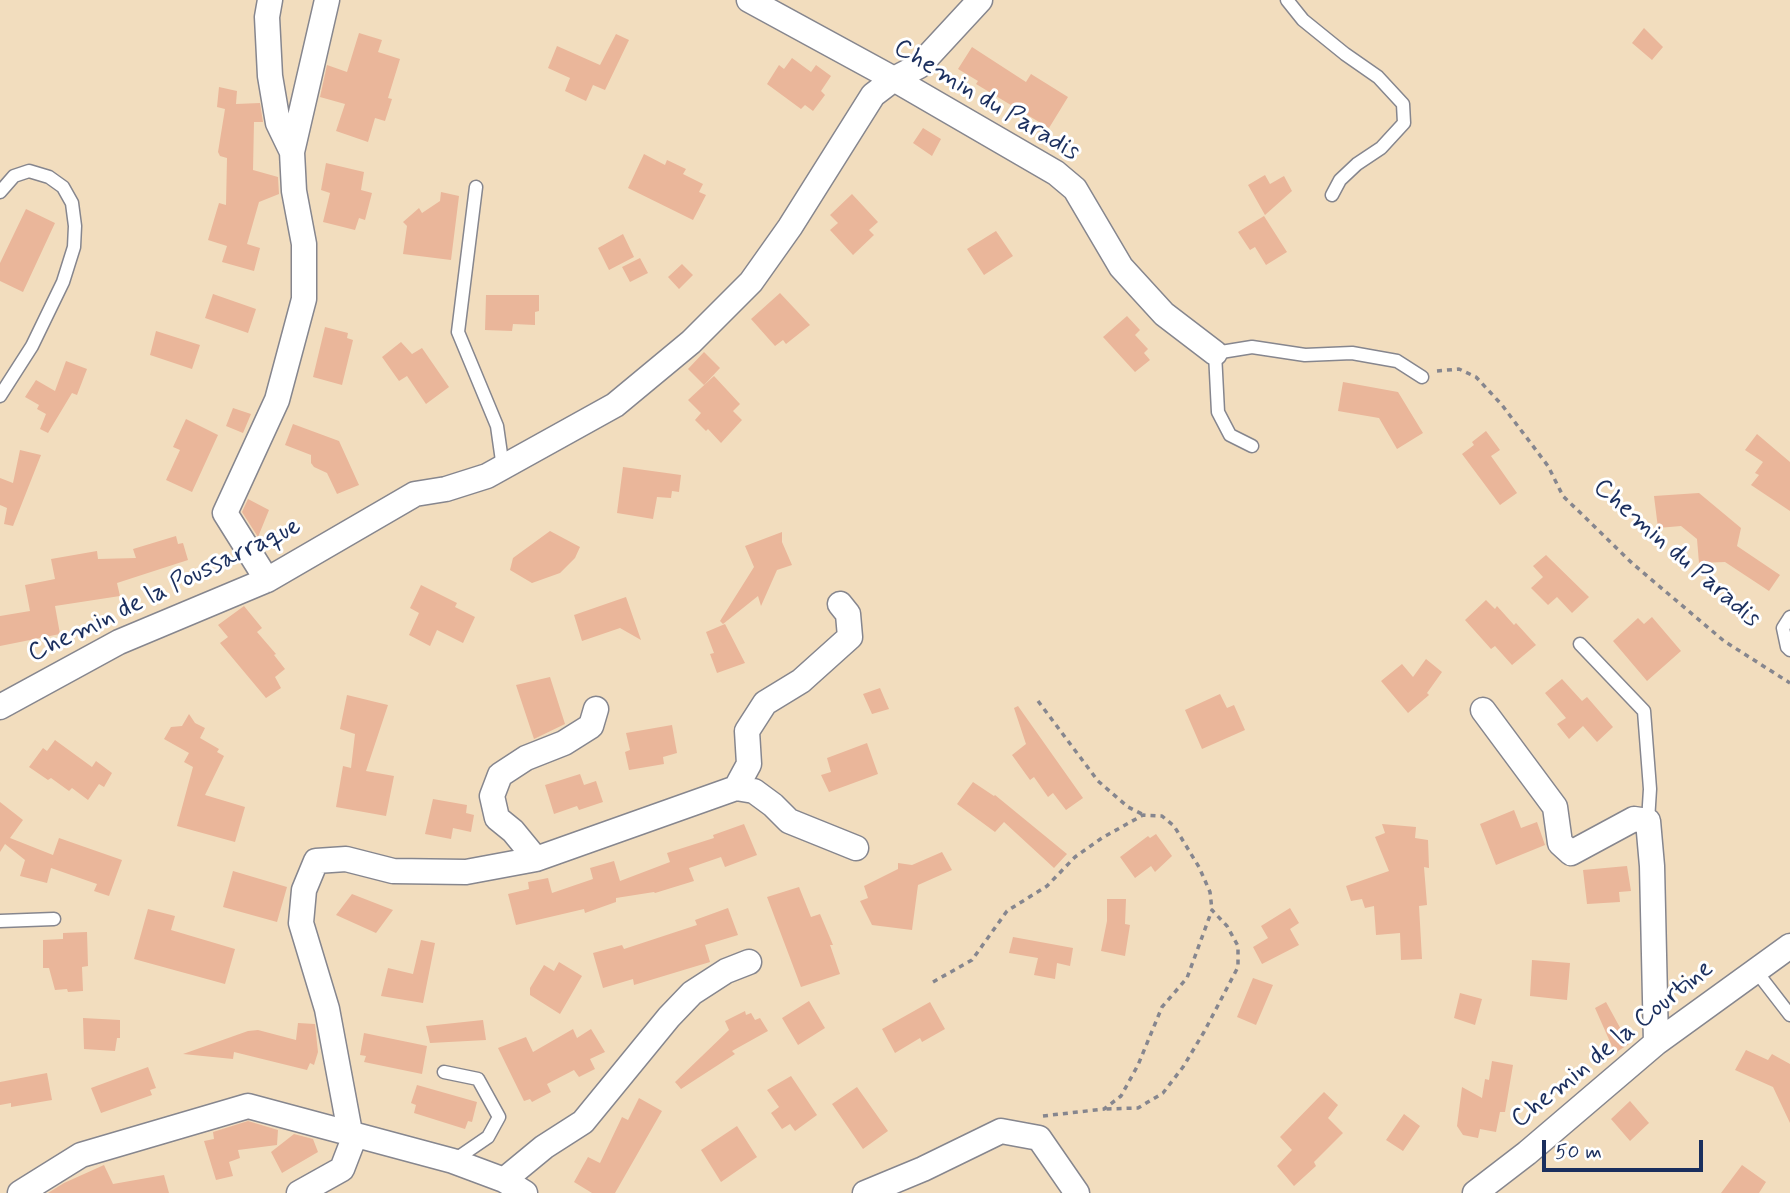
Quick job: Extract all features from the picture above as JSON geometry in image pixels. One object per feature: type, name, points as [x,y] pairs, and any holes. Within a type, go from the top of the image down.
[{"type":"street","points":[[270,0],[267,17],[270,76],[278,122],[292,152]]},
{"type":"street","points":[[267,580],[225,513],[277,400],[304,299],[304,244],[294,191],[292,152],[327,0]]},
{"type":"street","name":"Chemin du Paradis","points":[[749,0],[894,79],[1056,173],[1074,188],[1122,267],[1164,314],[1215,353]]},
{"type":"street","name":"Chemin de la Poussarraque","points":[[0,707],[119,642],[267,580],[415,494],[446,489],[487,476],[615,405],[691,342],[751,282],[790,227],[873,94],[919,66],[980,0]]},
{"type":"street","points":[[736,788],[749,764],[747,731],[765,703],[801,681],[850,637],[848,614],[840,604]]},
{"type":"street","points":[[536,859],[513,831],[497,818],[492,796],[500,775],[526,758],[564,743],[591,726],[596,709]]},
{"type":"street","points":[[1483,710],[1555,807],[1560,843],[1571,853],[1634,820],[1648,821],[1652,866],[1656,1043]]},
{"type":"street","points":[[299,1193],[344,1181],[352,1143],[327,1009],[301,923],[304,890],[316,861],[346,859],[393,871],[466,872],[536,859],[736,788],[754,791],[774,805],[789,821],[856,848]]},
{"type":"street","name":"Chemin de la Courtine","points":[[1475,1193],[1527,1153],[1656,1043],[1790,946]]},
{"type":"street","points":[[20,1193],[81,1155],[248,1106],[453,1161],[515,1188],[544,1147],[583,1122],[692,993],[726,971],[749,962]]},
{"type":"street","points":[[865,1193],[923,1169],[1001,1131],[1039,1138],[1077,1193]]},
{"type":"lane","points":[[1287,0],[1303,20],[1378,77],[1403,104],[1404,123],[1381,148],[1357,164],[1340,180],[1332,195]]},
{"type":"lane","points":[[0,192],[14,176],[29,171],[49,177],[63,187],[72,203],[75,226],[74,247],[63,282],[32,346],[0,396]]},
{"type":"lane","points":[[477,187],[458,332],[497,426],[503,468]]},
{"type":"lane","points":[[1252,446],[1230,435],[1218,412],[1215,353],[1252,346],[1305,355],[1352,354],[1397,361],[1422,377]]},
{"type":"lane","points":[[1790,617],[1783,628],[1790,650]]},
{"type":"lane","points":[[1580,644],[1644,711],[1650,789],[1648,821]]},
{"type":"lane","points":[[0,921],[54,919]]},
{"type":"lane","points":[[1756,971],[1790,1015]]},
{"type":"lane","points":[[444,1072],[478,1079],[499,1117],[488,1137],[453,1161]]},
{"type":"path","name":"Chemin du Paradis","points":[[1422,377],[1444,369],[1458,369],[1476,377],[1502,405],[1548,466],[1563,496],[1633,564],[1724,641],[1790,683]]},
{"type":"path","points":[[1038,701],[1098,781],[1128,807],[1143,815],[1163,816],[1174,827],[1199,867],[1210,892],[1212,910],[1187,978],[1162,1007],[1138,1065],[1121,1096],[1104,1109]]},
{"type":"path","points":[[933,982],[972,960],[1007,911],[1047,886],[1075,858],[1102,838],[1143,815]]},
{"type":"path","points":[[1039,1117],[1138,1108],[1163,1093],[1204,1032],[1238,967],[1238,946],[1227,926],[1212,910]]},
{"type":"building","points":[[1644,28],[1663,47],[1652,60],[1632,43]]},
{"type":"building","points":[[359,33],[382,40],[378,52],[400,59],[388,98],[392,99],[385,121],[375,118],[368,142],[336,131],[345,104],[320,97],[327,65],[347,72]]},
{"type":"building","points":[[616,34],[629,40],[605,90],[593,85],[586,101],[565,91],[570,78],[548,68],[557,46],[600,65]]},
{"type":"building","points":[[972,47],[1026,82],[1031,74],[1068,97],[1049,128],[976,84],[978,81],[958,69]]},
{"type":"building","points":[[792,58],[811,72],[816,65],[831,76],[821,91],[825,95],[813,111],[805,105],[801,109],[767,84],[779,65],[784,69]]},
{"type":"building","points":[[219,87],[237,91],[236,104],[260,103],[263,122],[254,122],[253,170],[278,177],[279,194],[259,202],[247,244],[260,248],[254,271],[222,262],[227,246],[208,240],[219,203],[226,205],[227,158],[220,156],[218,152],[225,109],[217,107]]},
{"type":"building","points":[[923,128],[941,139],[932,156],[913,143]]},
{"type":"building","points":[[644,154],[665,165],[667,160],[686,169],[683,174],[703,184],[699,192],[706,195],[693,220],[628,188]]},
{"type":"building","points":[[326,163],[364,172],[361,190],[372,193],[365,220],[359,218],[355,230],[323,222],[330,193],[321,190]]},
{"type":"building","points":[[1265,175],[1270,184],[1284,176],[1292,191],[1265,215],[1248,185]]},
{"type":"building","points":[[441,192],[459,196],[451,260],[403,254],[407,226],[403,222],[419,208],[422,213],[440,201]]},
{"type":"building","points":[[852,194],[878,222],[869,230],[874,235],[853,255],[830,230],[838,223],[830,215]]},
{"type":"building","points":[[26,209],[55,223],[23,292],[0,281],[0,263]]},
{"type":"building","points":[[1264,216],[1287,252],[1266,265],[1255,247],[1250,250],[1238,232]]},
{"type":"building","points":[[996,231],[1013,256],[984,275],[967,249]]},
{"type":"building","points":[[623,234],[634,257],[609,270],[598,248]]},
{"type":"building","points":[[640,258],[648,273],[630,282],[622,267]]},
{"type":"building","points":[[682,264],[693,275],[679,289],[668,277]]},
{"type":"building","points":[[780,293],[810,325],[786,344],[783,340],[775,346],[751,319]]},
{"type":"building","points":[[213,294],[256,309],[248,333],[205,318]]},
{"type":"building","points":[[486,295],[539,295],[539,311],[535,312],[535,325],[513,324],[512,331],[485,330]]},
{"type":"building","points":[[1127,316],[1140,330],[1135,335],[1148,349],[1144,353],[1150,360],[1135,372],[1103,337]]},
{"type":"building","points":[[325,327],[348,333],[347,338],[353,340],[342,385],[313,377]]},
{"type":"building","points":[[156,331],[200,345],[192,369],[150,355]]},
{"type":"building","points":[[401,342],[412,354],[422,348],[449,387],[426,404],[407,376],[399,381],[382,357]]},
{"type":"building","points":[[704,352],[720,368],[704,385],[688,369]]},
{"type":"building","points":[[66,361],[87,369],[77,395],[72,393],[48,433],[40,429],[46,414],[37,409],[39,405],[25,397],[36,380],[55,391]]},
{"type":"building","points":[[714,376],[740,404],[733,411],[742,420],[721,443],[695,420],[701,413],[688,400]]},
{"type":"building","points":[[1343,382],[1398,392],[1423,433],[1397,449],[1379,418],[1338,411]]},
{"type":"building","points":[[233,408],[251,414],[243,433],[226,426]]},
{"type":"building","points":[[186,419],[218,435],[192,492],[166,480],[180,450],[173,447]]},
{"type":"building","points":[[293,424],[339,441],[359,485],[337,494],[327,473],[311,463],[311,455],[285,445]]},
{"type":"building","points":[[1486,431],[1500,450],[1491,456],[1517,493],[1500,505],[1462,454]]},
{"type":"building","points":[[1757,434],[1790,462],[1790,511],[1751,485],[1759,475],[1755,473],[1763,462],[1745,450]]},
{"type":"building","points":[[20,450],[41,455],[13,526],[4,524],[7,508],[0,505],[0,478],[13,483]]},
{"type":"building","points":[[623,467],[681,475],[679,492],[672,491],[671,498],[657,497],[653,519],[617,513]]},
{"type":"building","points":[[1699,493],[1741,528],[1737,546],[1780,575],[1769,591],[1725,562],[1699,563],[1697,539],[1681,526],[1658,528],[1654,496]]},
{"type":"building","points":[[248,499],[269,510],[258,537],[242,512]]},
{"type":"building","points":[[550,531],[580,547],[575,558],[560,573],[532,583],[510,570],[513,558]]},
{"type":"building","points":[[782,532],[782,542],[792,565],[777,570],[761,606],[758,596],[723,624],[720,621],[754,567],[745,546]]},
{"type":"building","points":[[176,536],[178,544],[183,543],[188,560],[117,583],[120,596],[55,606],[60,634],[0,646],[0,616],[30,611],[25,585],[55,579],[51,559],[97,551],[98,559],[136,558],[133,549]]},
{"type":"building","points":[[1546,555],[1589,597],[1572,613],[1557,597],[1548,605],[1531,588],[1543,577],[1533,566]]},
{"type":"building","points":[[421,585],[457,603],[455,607],[475,617],[463,643],[437,630],[430,646],[409,635],[419,613],[410,608]]},
{"type":"building","points":[[626,597],[641,640],[620,628],[582,641],[574,615]]},
{"type":"building","points":[[1486,600],[1495,609],[1497,606],[1514,625],[1516,623],[1536,645],[1512,665],[1495,646],[1491,649],[1465,620]]},
{"type":"building","points":[[244,606],[262,628],[257,632],[285,669],[275,677],[281,688],[266,698],[220,643],[228,637],[218,625]]},
{"type":"building","points":[[1652,617],[1681,651],[1647,681],[1613,641],[1638,618],[1644,624]]},
{"type":"building","points":[[725,624],[745,663],[717,673],[710,654],[714,653],[706,632]]},
{"type":"building","points":[[1426,659],[1442,672],[1427,693],[1429,695],[1408,713],[1381,681],[1402,664],[1413,677]]},
{"type":"building","points":[[550,677],[565,724],[534,739],[516,685]]},
{"type":"building","points":[[1562,679],[1582,701],[1587,697],[1613,727],[1597,742],[1583,726],[1569,739],[1557,724],[1566,718],[1545,693]]},
{"type":"building","points":[[880,688],[889,709],[872,714],[863,694]]},
{"type":"building","points":[[1220,694],[1227,708],[1234,705],[1245,730],[1202,749],[1185,710]]},
{"type":"building","points":[[347,695],[388,705],[366,771],[394,776],[386,816],[336,807],[343,766],[351,768],[355,734],[340,729]]},
{"type":"building","points":[[1018,706],[1083,798],[1066,810],[1053,793],[1048,797],[1034,777],[1030,780],[1012,755],[1026,744],[1014,708]]},
{"type":"building","points":[[189,714],[195,723],[205,728],[200,738],[219,749],[217,752],[224,756],[205,795],[245,807],[235,842],[177,826],[193,767],[184,762],[189,753],[164,739],[171,727],[182,726]]},
{"type":"building","points":[[672,725],[677,753],[663,757],[664,764],[629,770],[625,752],[630,750],[626,733]]},
{"type":"building","points":[[55,740],[92,767],[96,761],[112,773],[104,787],[99,784],[88,800],[72,788],[69,791],[29,767],[43,748],[47,751]]},
{"type":"building","points":[[867,743],[878,774],[829,792],[821,775],[831,772],[827,758]]},
{"type":"building","points":[[580,774],[584,785],[596,781],[603,802],[579,810],[577,806],[554,814],[545,785]]},
{"type":"building","points":[[973,782],[995,795],[1067,854],[1054,868],[1004,822],[995,832],[957,804]]},
{"type":"building","points":[[433,799],[467,805],[466,813],[474,815],[471,832],[453,828],[451,839],[425,834]]},
{"type":"building","points":[[0,802],[23,820],[10,838],[53,855],[59,838],[122,860],[109,896],[94,891],[97,884],[51,868],[47,883],[20,876],[25,860],[5,844],[0,852]]},
{"type":"building","points":[[1514,810],[1521,828],[1537,822],[1545,845],[1496,865],[1480,824]]},
{"type":"building","points":[[744,824],[757,855],[725,867],[721,857],[689,868],[694,881],[655,893],[616,898],[616,902],[585,913],[584,909],[516,925],[508,894],[529,889],[528,882],[548,878],[552,893],[593,879],[590,868],[614,861],[620,881],[670,862],[667,853],[714,838],[713,835]]},
{"type":"building","points":[[1382,824],[1416,827],[1415,838],[1428,840],[1429,868],[1424,867],[1427,905],[1419,906],[1422,959],[1401,960],[1400,933],[1376,935],[1374,906],[1365,908],[1362,899],[1351,901],[1346,886],[1389,871],[1375,837],[1385,833]]},
{"type":"building","points":[[1156,834],[1172,856],[1155,872],[1151,866],[1135,878],[1120,857],[1148,836],[1150,838]]},
{"type":"building","points":[[942,852],[952,870],[918,885],[912,930],[872,925],[860,901],[868,898],[864,886],[898,869],[898,863],[912,865]]},
{"type":"building","points":[[1627,866],[1631,891],[1619,892],[1620,902],[1587,904],[1583,870]]},
{"type":"building","points":[[233,871],[287,887],[277,922],[223,907]]},
{"type":"building","points":[[799,887],[811,917],[820,914],[833,945],[830,945],[840,974],[801,987],[767,897]]},
{"type":"building","points":[[352,894],[393,910],[376,933],[336,915]]},
{"type":"building","points":[[1107,899],[1126,899],[1125,924],[1130,925],[1125,956],[1101,951],[1107,921]]},
{"type":"building","points":[[728,908],[738,935],[705,945],[710,962],[634,985],[633,979],[603,988],[593,953],[622,945],[624,949],[697,925],[695,920]]},
{"type":"building","points":[[1290,908],[1299,923],[1290,929],[1299,945],[1262,964],[1253,947],[1268,938],[1261,926]]},
{"type":"building","points":[[148,909],[175,916],[171,930],[235,949],[225,984],[134,959]]},
{"type":"building","points":[[87,932],[88,966],[82,967],[83,991],[55,990],[49,968],[43,968],[43,940],[63,939],[63,933]]},
{"type":"building","points":[[1013,937],[1073,948],[1070,966],[1057,963],[1055,979],[1034,975],[1038,958],[1009,953]]},
{"type":"building","points":[[421,940],[435,943],[423,1003],[381,996],[388,968],[413,974]]},
{"type":"building","points":[[1532,960],[1570,963],[1567,1000],[1530,996]]},
{"type":"building","points":[[559,962],[582,976],[560,1014],[530,995],[530,988],[544,965],[554,971]]},
{"type":"building","points":[[1253,978],[1273,985],[1256,1025],[1237,1017]]},
{"type":"building","points":[[1460,993],[1482,999],[1475,1025],[1454,1018]]},
{"type":"building","points":[[809,1001],[825,1028],[798,1045],[782,1018]]},
{"type":"building","points":[[930,1002],[945,1029],[922,1042],[920,1038],[895,1053],[882,1029]]},
{"type":"building","points":[[1606,1002],[1629,1044],[1615,1053],[1595,1008]]},
{"type":"building","points":[[745,1011],[746,1015],[751,1013],[755,1020],[760,1018],[768,1031],[732,1051],[735,1054],[681,1089],[675,1082],[729,1030],[725,1021]]},
{"type":"building","points":[[83,1018],[120,1020],[120,1038],[117,1038],[115,1051],[84,1049]]},
{"type":"building","points":[[483,1020],[486,1040],[430,1043],[426,1026]]},
{"type":"building","points":[[298,1023],[315,1024],[318,1052],[314,1065],[310,1063],[307,1070],[234,1052],[233,1059],[183,1054],[248,1031],[258,1030],[296,1040]]},
{"type":"building","points":[[573,1029],[577,1038],[591,1029],[605,1052],[590,1059],[595,1069],[579,1077],[574,1070],[547,1084],[551,1092],[532,1102],[530,1099],[524,1101],[498,1048],[526,1037],[533,1052]]},
{"type":"building","points":[[364,1033],[427,1046],[422,1074],[364,1062],[366,1056],[360,1055]]},
{"type":"building","points":[[1746,1050],[1768,1060],[1772,1054],[1790,1064],[1790,1123],[1773,1087],[1735,1070]]},
{"type":"building","points":[[1492,1061],[1513,1065],[1505,1112],[1500,1112],[1496,1132],[1480,1129],[1478,1138],[1463,1135],[1457,1126],[1462,1087],[1482,1098]]},
{"type":"building","points":[[148,1067],[156,1088],[150,1090],[152,1095],[101,1113],[91,1088]]},
{"type":"building","points":[[47,1073],[52,1100],[11,1107],[11,1103],[0,1105],[0,1082]]},
{"type":"building","points":[[791,1076],[817,1115],[795,1131],[790,1124],[782,1129],[771,1113],[779,1107],[767,1090]]},
{"type":"building","points":[[417,1085],[477,1102],[472,1122],[468,1121],[465,1129],[414,1113],[416,1105],[411,1103]]},
{"type":"building","points":[[857,1087],[888,1131],[863,1149],[832,1104]]},
{"type":"building","points":[[1324,1092],[1338,1105],[1328,1118],[1343,1133],[1314,1162],[1316,1166],[1294,1186],[1277,1166],[1292,1150],[1280,1137]]},
{"type":"building","points":[[639,1098],[662,1111],[615,1193],[592,1193],[574,1182],[588,1157],[600,1163],[622,1117],[628,1120]]},
{"type":"building","points":[[1630,1101],[1649,1123],[1630,1141],[1611,1119]]},
{"type":"building","points":[[1404,1114],[1420,1126],[1403,1151],[1386,1140]]},
{"type":"building","points":[[248,1121],[278,1130],[277,1145],[238,1150],[240,1158],[229,1162],[233,1176],[216,1180],[204,1141],[214,1139],[213,1132]]},
{"type":"building","points":[[737,1126],[757,1157],[721,1182],[701,1150]]},
{"type":"building","points":[[294,1134],[313,1139],[318,1152],[282,1173],[271,1152]]},
{"type":"building","points":[[104,1165],[113,1184],[164,1175],[169,1193],[48,1193]]},
{"type":"building","points":[[1742,1165],[1766,1182],[1759,1193],[1721,1193]]}]
